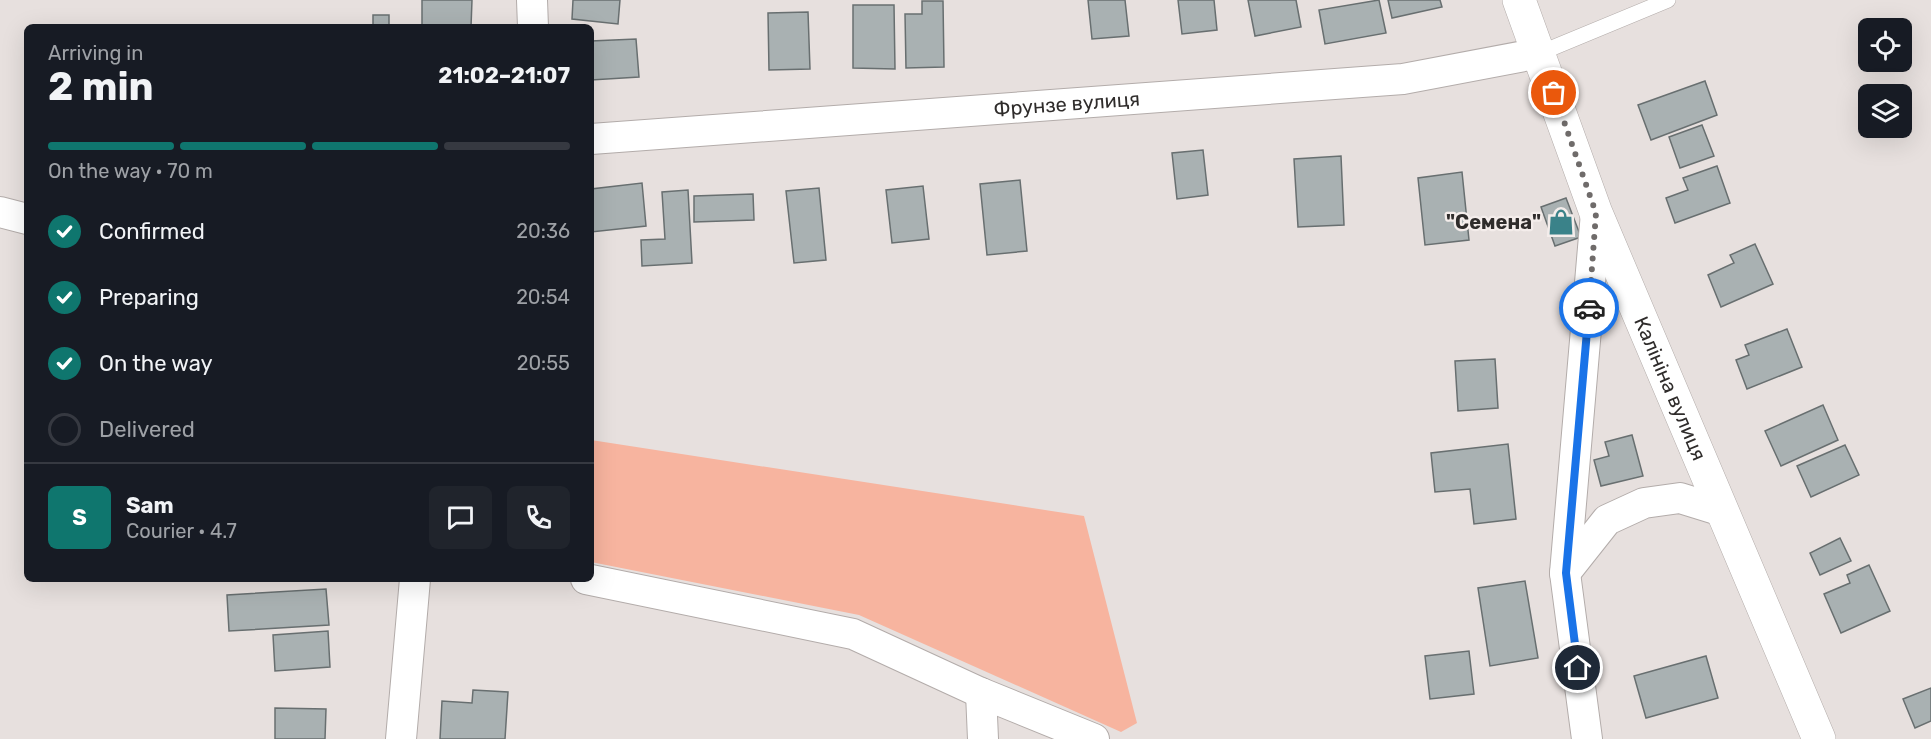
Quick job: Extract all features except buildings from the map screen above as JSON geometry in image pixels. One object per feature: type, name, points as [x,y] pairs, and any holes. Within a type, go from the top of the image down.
[{"type":"street","points":[[532,0],[533,24]]},
{"type":"street","name":"Калініна вулиця","points":[[1520,0],[1596,213],[1819,739]]},
{"type":"street","name":"Фрунзе вулиця","points":[[594,140],[1403,79],[1540,53]]},
{"type":"street","points":[[0,212],[24,218]]},
{"type":"street","points":[[1587,739],[1566,573],[1596,213]]},
{"type":"street","points":[[1566,573],[1607,520],[1644,503],[1680,498],[1722,511]]},
{"type":"street","points":[[594,581],[853,634],[981,693],[1094,739]]},
{"type":"street","points":[[401,739],[415,582]]},
{"type":"street","points":[[981,693],[982,739]]},
{"type":"lane","points":[[1540,53],[1668,0]]},
{"type":"shaded area","points":[[594,440],[1084,516],[1137,723],[1121,732],[859,615],[594,563]]},
{"type":"way so far","points":[[1554,93],[1596,213],[1589,308]]},
{"type":"place","name":"\"Семена\"","points":[[1561,222]]},
{"type":"route","points":[[1578,668],[1566,573],[1589,308]]}]
